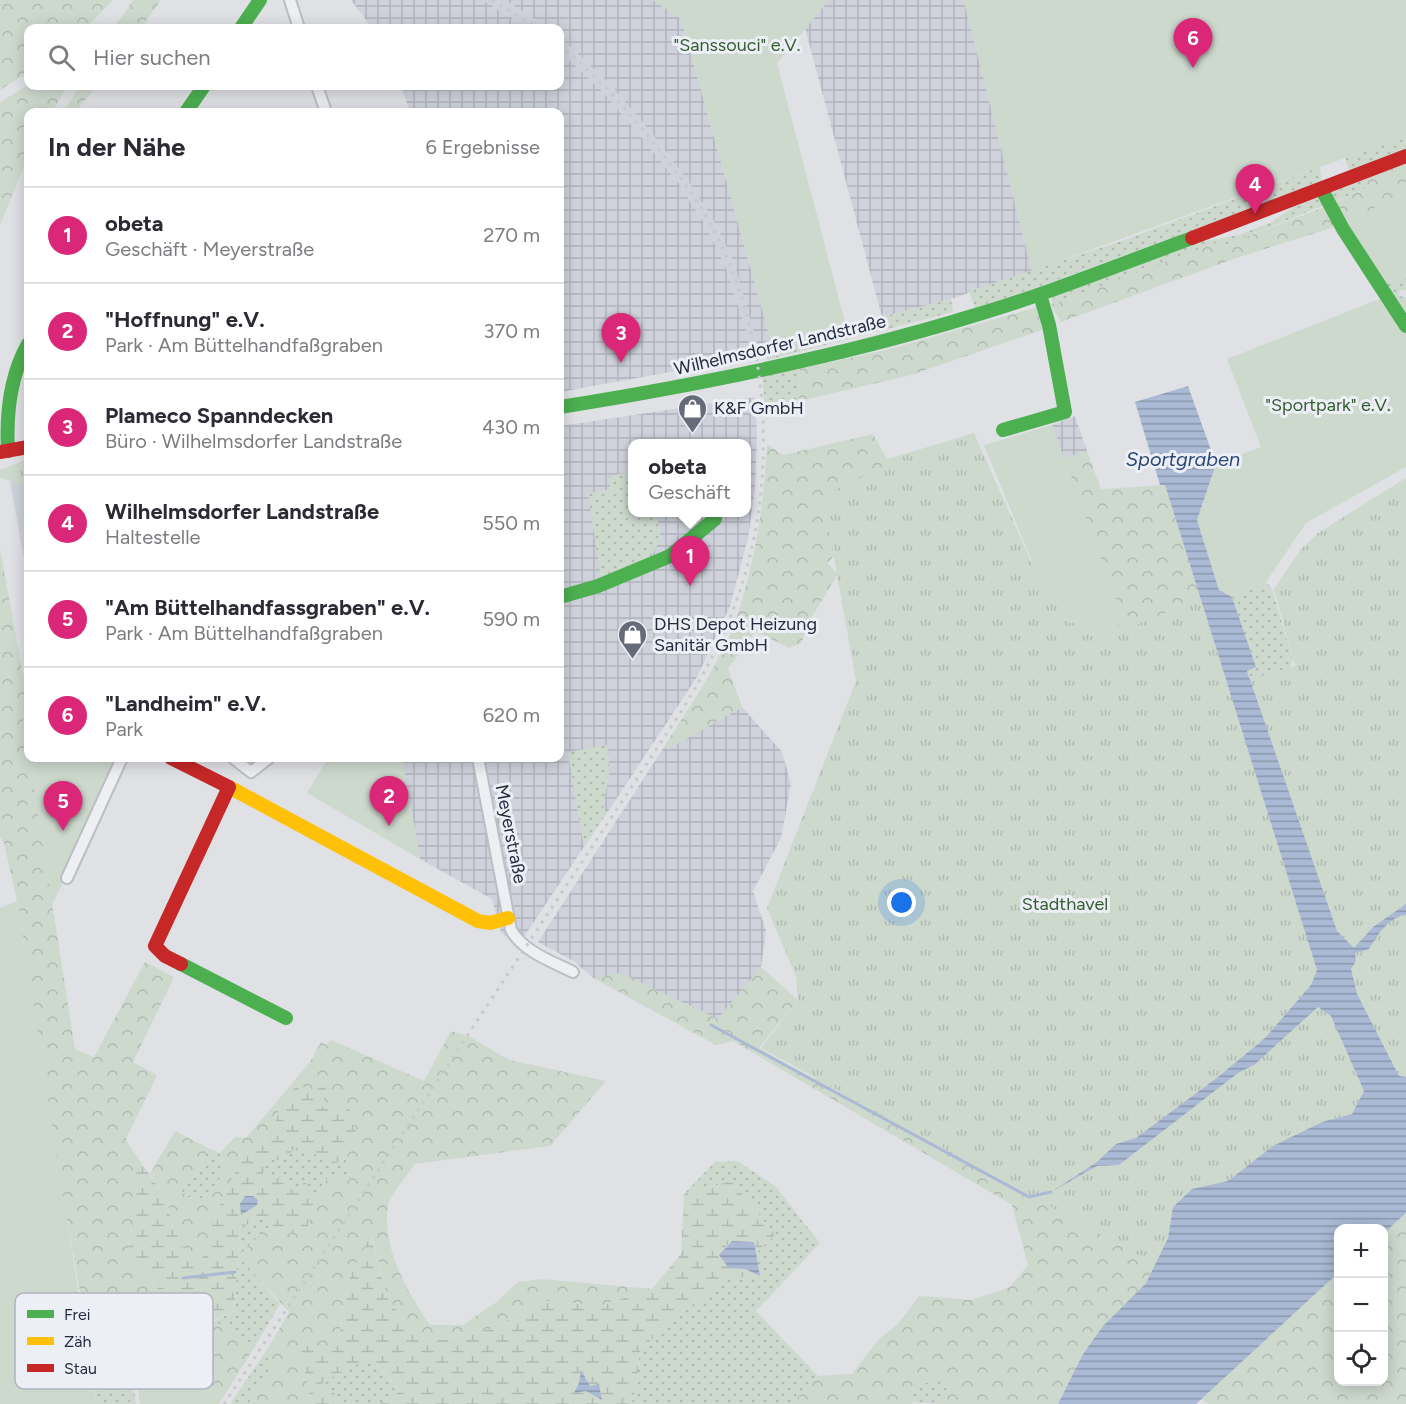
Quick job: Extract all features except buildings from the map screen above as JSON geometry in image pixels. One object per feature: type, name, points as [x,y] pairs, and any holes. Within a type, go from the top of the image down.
[{"type":"street","points":[[244,24],[260,0]]},
{"type":"street","points":[[290,0],[298,24]]},
{"type":"street","points":[[189,108],[201,90]]},
{"type":"street","points":[[318,90],[325,108]]},
{"type":"street","name":"Wilhelmsdorfer Landstraße","points":[[564,406],[774,367],[900,337],[1040,294],[1322,190],[1406,156]]},
{"type":"street","points":[[1322,190],[1343,230],[1406,326]]},
{"type":"street","points":[[1003,430],[1065,412],[1049,325],[1040,294]]},
{"type":"street","points":[[4,445],[17,369],[24,353]]},
{"type":"street","points":[[4,445],[24,438]]},
{"type":"street","points":[[4,445],[24,447]]},
{"type":"street","points":[[564,596],[598,586],[670,556],[715,519]]},
{"type":"street","points":[[67,878],[120,762]]},
{"type":"street","points":[[179,762],[478,921],[490,923],[508,918]]},
{"type":"street","points":[[238,762],[251,772],[264,762]]},
{"type":"street","name":"Meyerstraße","points":[[479,762],[508,918],[517,940],[573,972]]},
{"type":"street","points":[[229,787],[155,946],[158,952],[286,1018]]},
{"type":"shaded area","points":[[351,0],[482,0],[522,24],[369,24]]},
{"type":"shaded area","points":[[482,0],[505,0],[543,24],[522,24]]},
{"type":"shaded area","points":[[505,0],[653,0],[681,18],[772,345],[759,349],[733,260],[713,219],[687,179],[609,83],[564,41],[564,24],[543,24]]},
{"type":"shaded area","points":[[829,0],[964,0],[1032,271],[951,299],[882,317],[805,28]]},
{"type":"shaded area","points":[[564,41],[609,83],[649,130],[687,179],[713,219],[733,260],[759,349],[751,351],[725,265],[704,223],[679,184],[601,90],[564,55]]},
{"type":"shaded area","points":[[564,55],[601,90],[641,137],[679,184],[704,223],[725,265],[751,351],[742,359],[564,391],[564,108],[409,108],[402,90],[564,90]]},
{"type":"shaded area","points":[[755,397],[757,433],[755,489],[751,517],[748,538],[730,606],[697,677],[607,813],[603,807],[609,772],[568,752],[584,847],[517,947],[501,932],[492,899],[420,859],[403,762],[564,762],[564,425]]},
{"type":"shaded area","points":[[1075,416],[1087,451],[1064,459],[1052,425]]},
{"type":"shaded area","points":[[10,481],[24,485],[24,559]]},
{"type":"shaded area","points":[[742,707],[782,752],[791,784],[781,838],[753,891],[766,931],[761,967],[718,1019],[620,974],[593,978],[575,962],[538,942],[664,747],[668,749]]},
{"type":"green space","points":[[0,0],[113,0],[90,24],[24,24],[24,75],[0,90]]},
{"type":"green space","points":[[133,0],[161,0],[144,24],[117,24]]},
{"type":"green space","name":"\"Sanssouci\" e.V.","points":[[653,0],[829,0],[777,63],[846,326],[772,345],[681,19]]},
{"type":"green space","points":[[964,0],[1406,0],[1406,136],[1032,271]]},
{"type":"green space","points":[[24,87],[24,90],[65,90],[54,108],[24,108],[24,166],[0,225],[0,102]]},
{"type":"green space","points":[[77,90],[94,90],[78,108],[66,108]]},
{"type":"green space","points":[[1406,136],[1406,150],[1349,172],[1345,158]]},
{"type":"green space","points":[[1406,163],[1406,192],[1342,224],[1332,203],[1365,189],[1366,179]]},
{"type":"green space","points":[[1320,167],[1322,183],[975,308],[969,291],[1127,239]]},
{"type":"green space","points":[[1366,179],[1365,189],[1225,245],[1218,243],[1051,305],[1053,296],[1199,242],[1239,235],[1272,222],[1293,207]]},
{"type":"green space","points":[[1406,192],[1406,276],[1383,285],[1342,224]]},
{"type":"green space","points":[[1327,206],[1338,226],[1239,257],[1061,322],[1051,305],[1218,242],[1225,245]]},
{"type":"green space","points":[[1406,276],[1406,290],[1400,290],[1399,296],[1406,297],[1406,320],[1383,285]]},
{"type":"green space","name":"\"Sportpark\" e.V.","points":[[1382,298],[1406,332],[1406,467],[1306,523],[1266,582],[1232,597],[1219,590],[1197,520],[1216,464],[1261,447],[1227,359]]},
{"type":"green space","points":[[951,299],[953,312],[767,360],[763,348]]},
{"type":"green space","points":[[1037,307],[1045,329],[911,375],[799,401],[800,369],[894,348]]},
{"type":"green space","points":[[800,369],[799,401],[768,409],[766,420],[762,374]]},
{"type":"green space","points":[[1052,425],[1125,622],[1108,629],[1066,622],[1035,569],[984,445]]},
{"type":"green space","name":"Stadthavel","points":[[974,433],[1030,559],[1066,619],[1131,627],[1200,599],[1228,686],[1295,666],[1274,589],[1301,549],[1318,533],[1406,478],[1406,1077],[1401,1077],[1352,1114],[1322,1122],[1273,1146],[1228,1181],[1200,1186],[1173,1207],[1168,1237],[1155,1264],[761,1048],[798,1000],[796,977],[767,908],[856,681],[823,496],[915,451]]},
{"type":"green space","points":[[873,434],[887,459],[959,438],[827,563],[838,574],[811,618],[801,643],[789,648],[755,631],[728,669],[742,707],[668,749],[664,747],[722,652],[736,619],[758,533],[767,444],[783,455]]},
{"type":"green space","points":[[1087,451],[1101,489],[1165,485],[1310,950],[1114,651],[1064,459]]},
{"type":"green space","points":[[24,461],[24,485],[0,478],[0,470]]},
{"type":"green space","points":[[628,473],[628,517],[657,517],[661,539],[651,557],[601,579],[588,493],[611,490],[609,476]]},
{"type":"green space","points":[[0,549],[24,680],[24,700],[21,704],[24,723],[24,762],[30,762],[75,1049],[94,1057],[145,962],[174,977],[133,1062],[157,1075],[126,1139],[133,1151],[133,1222],[127,1255],[159,1284],[157,1293],[80,1293],[59,1174],[17,901],[4,843],[0,837]]},
{"type":"green space","points":[[1266,582],[1272,589],[1293,659],[1290,668],[1251,680],[1247,670],[1256,667],[1232,597]]},
{"type":"green space","points":[[24,700],[24,725],[21,703]]},
{"type":"green space","points":[[608,745],[609,772],[603,807],[607,813],[584,847],[568,752]]},
{"type":"green space","points":[[30,762],[118,762],[52,905]]},
{"type":"green space","points":[[326,762],[403,762],[420,859],[307,793]]},
{"type":"green space","points":[[17,901],[79,1293],[15,1293],[15,1389],[94,1389],[96,1404],[0,1404],[0,908]]},
{"type":"green space","points":[[761,967],[798,1000],[759,1048],[814,1079],[838,1068],[1240,1117],[1352,1114],[1322,1122],[1273,1146],[1228,1181],[1173,1207],[1168,1237],[1146,1283],[1103,1326],[1083,1354],[1058,1404],[940,1404],[946,1399],[948,1388],[939,1381],[914,1384],[910,1402],[913,1404],[791,1404],[818,1376],[852,1374],[878,1340],[898,1324],[919,1296],[971,1300],[1010,1287],[1028,1265],[1012,1205],[733,1041],[716,1045],[593,978],[620,973],[718,1019]]},
{"type":"green space","points":[[451,1031],[472,1038],[509,1060],[606,1081],[550,1146],[415,1164],[389,1202],[387,1222],[392,1253],[398,1269],[413,1299],[430,1325],[463,1325],[498,1301],[518,1282],[543,1279],[652,1289],[600,1306],[538,1300],[495,1328],[421,1344],[387,1297],[372,1236],[350,1276],[337,1346],[299,1346],[312,1404],[250,1404],[250,1392],[268,1380],[268,1348],[289,1312],[238,1256],[267,1228],[306,1234],[315,1196],[329,1176],[352,1180],[346,1159],[334,1150],[321,1107],[281,1104],[275,1123],[264,1137],[243,1155],[215,1216],[202,1259],[188,1257],[173,1228],[166,1198],[150,1174],[175,1131],[208,1148],[198,1172],[179,1188],[188,1197],[203,1199],[224,1174],[220,1153],[235,1137],[246,1138],[310,1062],[321,1042],[326,1045],[331,1040],[424,1081]]},
{"type":"green space","points":[[297,1085],[313,1090],[327,1086],[321,1107],[349,1107],[357,1135],[334,1150],[346,1159],[330,1165],[320,1154],[307,1155],[295,1147],[285,1160],[267,1160],[263,1174],[285,1180],[291,1192],[305,1182],[315,1196],[306,1234],[280,1230],[259,1217],[240,1229],[234,1311],[213,1321],[213,1293],[157,1293],[159,1284],[127,1256],[133,1222],[133,1151],[166,1198],[173,1228],[188,1256],[202,1259],[215,1216],[243,1155],[264,1137],[275,1123],[281,1104]]},
{"type":"green space","points":[[295,1147],[320,1153],[330,1165],[346,1159],[352,1180],[329,1176],[315,1196],[305,1182],[291,1193],[262,1174],[267,1160]]},
{"type":"green space","points":[[208,1148],[220,1153],[224,1174],[203,1199],[188,1197],[179,1188],[198,1172]]},
{"type":"green space","points":[[737,1161],[775,1186],[820,1243],[756,1311],[818,1376],[791,1404],[631,1404],[637,1386],[639,1353],[666,1324],[729,1278],[760,1276],[755,1254],[775,1235],[732,1181],[684,1194],[715,1162]]},
{"type":"green space","points":[[732,1181],[775,1235],[755,1254],[754,1242],[731,1241],[719,1255],[760,1276],[729,1278],[666,1324],[639,1353],[637,1386],[631,1404],[379,1404],[401,1391],[370,1357],[322,1383],[346,1404],[312,1404],[299,1346],[337,1346],[350,1276],[371,1235],[387,1297],[421,1344],[495,1328],[538,1300],[600,1306],[652,1289],[681,1254],[684,1194]]},
{"type":"green space","points":[[1406,1213],[1406,1404],[1209,1404],[1200,1399],[1334,1277],[1334,1386],[1388,1386],[1388,1229]]},
{"type":"green space","points":[[259,1217],[280,1230],[267,1228],[239,1256],[280,1304],[255,1346],[214,1321],[234,1311],[240,1229]]},
{"type":"green space","points":[[213,1321],[255,1346],[219,1404],[210,1404],[213,1389]]},
{"type":"green space","points":[[268,1348],[268,1381],[250,1392],[250,1404],[230,1404]]},
{"type":"green space","points":[[370,1357],[401,1392],[379,1404],[346,1404],[321,1383]]},
{"type":"green space","points":[[939,1381],[948,1388],[946,1399],[940,1404],[910,1402],[914,1384]]},
{"type":"green space","points":[[94,1389],[134,1389],[136,1404],[96,1404]]},
{"type":"green space","points":[[138,1389],[212,1389],[210,1404],[140,1404]]},
{"type":"water","name":"Sportgraben","points":[[1188,386],[1216,464],[1197,520],[1219,590],[1232,597],[1256,667],[1247,671],[1337,931],[1354,948],[1373,927],[1406,904],[1406,915],[1388,923],[1369,949],[1355,953],[1356,961],[1351,969],[1357,994],[1399,1076],[1406,1077],[1406,1213],[1388,1229],[1388,1224],[1334,1224],[1334,1277],[1196,1404],[1058,1404],[1083,1354],[1103,1326],[1146,1283],[1168,1238],[1173,1207],[1192,1189],[1228,1181],[1273,1146],[1322,1122],[1352,1114],[1364,1091],[1331,1016],[1318,1007],[1254,1065],[1238,1073],[1119,1165],[1097,1166],[1051,1192],[1097,1162],[1116,1144],[1136,1138],[1218,1077],[1265,1038],[1311,985],[1317,970],[1165,485],[1160,485],[1135,402]]},
{"type":"water","points":[[245,1196],[253,1196],[258,1200],[257,1205],[241,1215],[240,1204]]},
{"type":"water","points":[[732,1241],[754,1242],[760,1276],[745,1269],[729,1268],[719,1255]]},
{"type":"water","points":[[581,1370],[590,1386],[599,1384],[602,1400],[586,1391],[574,1393],[579,1383]]},
{"type":"waterway","points":[[711,1025],[1029,1197],[1051,1192]]},
{"type":"waterway","points":[[183,1278],[235,1272]]},
{"type":"railway","points":[[492,0],[531,24]]},
{"type":"railway","points":[[224,1404],[679,715],[722,637],[748,563],[758,514],[763,464],[763,413],[757,362],[746,313],[730,266],[703,211],[654,143],[609,92],[564,49]]},
{"type":"traffic: fast","points":[[244,24],[260,0]]},
{"type":"traffic: fast","points":[[189,108],[201,90]]},
{"type":"traffic: fast","points":[[1322,190],[1343,229],[1406,326]]},
{"type":"traffic: fast","points":[[564,406],[766,369],[919,332],[1026,299],[1192,238]]},
{"type":"traffic: fast","points":[[1003,430],[1065,412],[1049,325],[1040,295]]},
{"type":"traffic: fast","points":[[8,451],[10,396],[24,352]]},
{"type":"traffic: fast","points":[[564,596],[598,586],[670,556],[715,519]]},
{"type":"traffic: fast","points":[[181,964],[286,1018]]},
{"type":"traffic: slow","points":[[229,787],[478,921],[490,923],[508,918]]},
{"type":"traffic: jam","points":[[1192,238],[1406,156]]},
{"type":"traffic: jam","points":[[0,452],[24,448]]},
{"type":"traffic: jam","points":[[179,762],[229,787],[155,946],[165,956],[181,964]]},
{"type":"place","name":"\"Landheim\" e.V.","points":[[1193,68]]},
{"type":"place","name":"Wilhelmsdorfer Landstraße","points":[[1255,214]]},
{"type":"place","name":"Plameco Spanndecken","points":[[621,363]]},
{"type":"place","name":"K&F GmbH","points":[[693,434]]},
{"type":"place","name":"obeta","points":[[690,586]]},
{"type":"place","name":"DHS Depot Heizung Sanitär GmbH","points":[[633,660]]},
{"type":"place","name":"\"Hoffnung\" e.V.","points":[[389,826]]},
{"type":"place","name":"\"Am Büttelhandfassgraben\" e.V.","points":[[63,831]]}]
